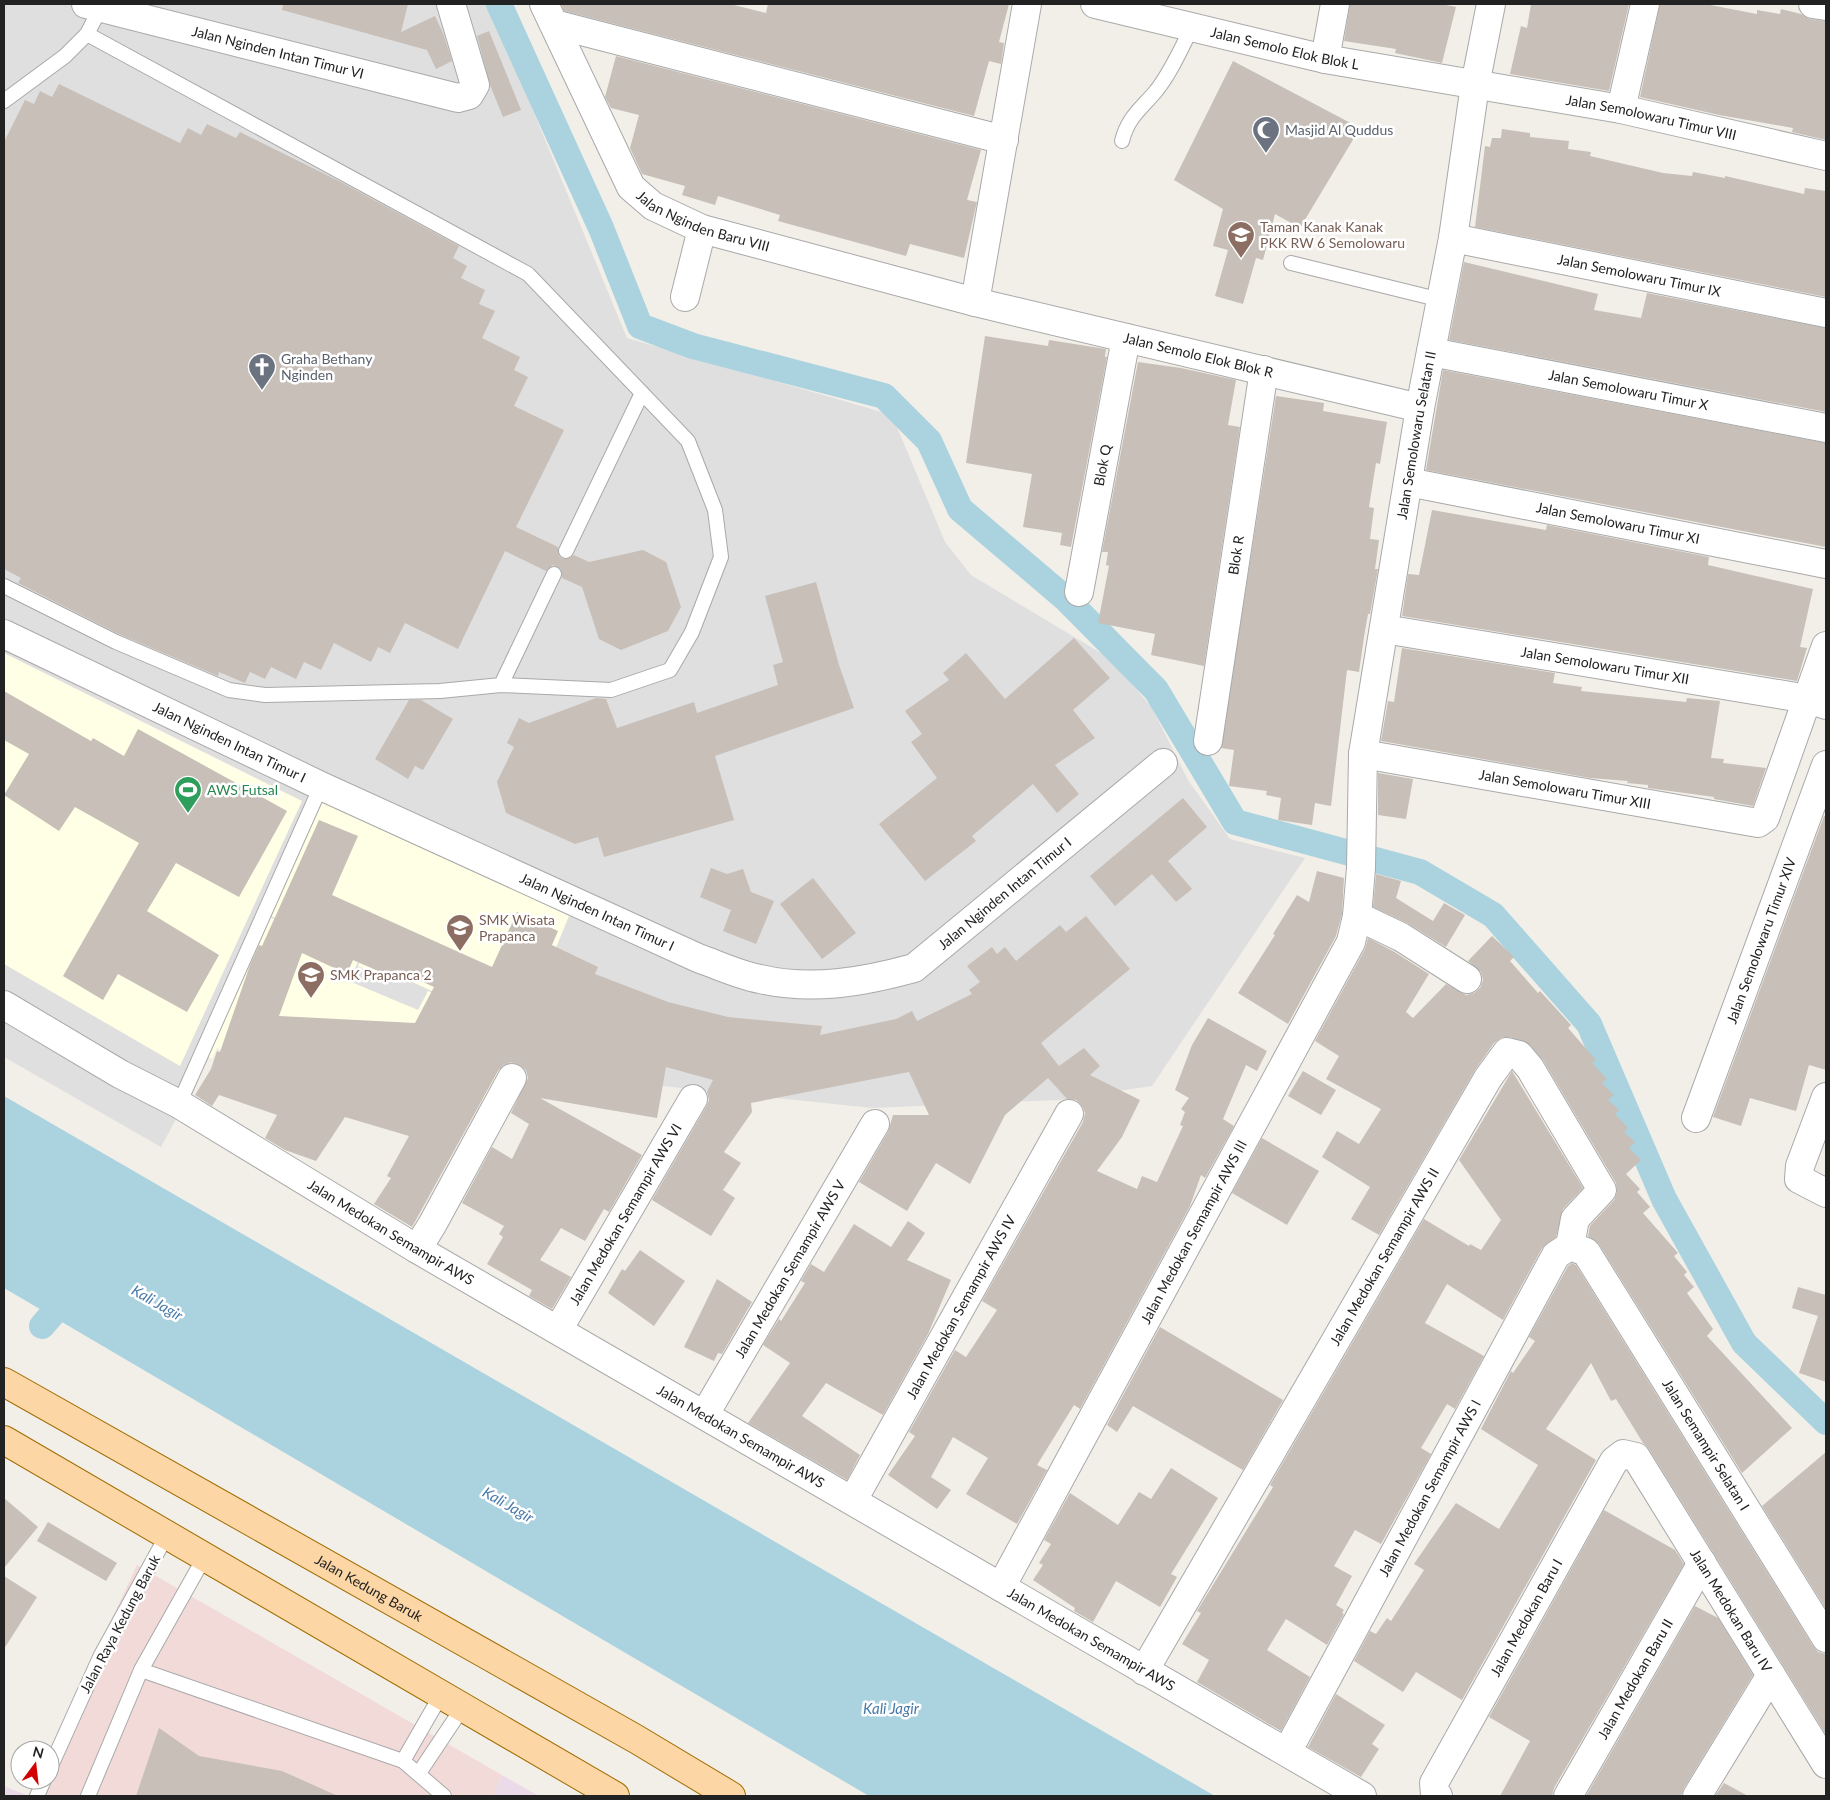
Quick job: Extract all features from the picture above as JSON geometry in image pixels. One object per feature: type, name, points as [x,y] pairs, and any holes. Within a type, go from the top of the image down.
[{"type":"main road","name":"Jalan Kedung Baruk","points":[[4,1382],[636,1739],[731,1796]]},
{"type":"main road","points":[[4,1440],[452,1701],[609,1795]]},
{"type":"street","name":"Jalan Nginden Intan Timur VI","points":[[94,6],[458,98],[470,95],[475,85],[452,4]]},
{"type":"street","points":[[975,302],[1027,4]]},
{"type":"street","name":"Jalan Semolo Elok Blok L","points":[[1095,4],[1325,59],[1475,85]]},
{"type":"street","points":[[1325,59],[1335,4]]},
{"type":"street","name":"Jalan Semolowaru Selatan II","points":[[1360,868],[1364,754],[1420,408],[1453,238],[1475,85],[1491,4]]},
{"type":"street","points":[[1622,109],[1645,4]]},
{"type":"street","points":[[1813,4],[1826,6]]},
{"type":"street","points":[[549,14],[1004,140]]},
{"type":"street","name":"Jalan Nginden Baru VIII","points":[[549,14],[632,187],[653,206],[702,229],[975,302]]},
{"type":"street","name":"Jalan Semolowaru Timur VIII","points":[[1475,85],[1622,109],[1826,156]]},
{"type":"street","points":[[685,298],[702,229]]},
{"type":"street","name":"Jalan Semolowaru Timur IX","points":[[1453,238],[1826,313]]},
{"type":"street","name":"Jalan Semolo Elok Blok R","points":[[975,302],[1420,408]]},
{"type":"street","name":"Blok Q","points":[[1079,592],[1126,338]]},
{"type":"street","name":"Jalan Semolowaru Timur X","points":[[1431,352],[1826,428]]},
{"type":"street","name":"Blok R","points":[[1208,741],[1264,370]]},
{"type":"street","name":"Jalan Semolowaru Timur XI","points":[[1408,482],[1826,564]]},
{"type":"street","name":"Jalan Semolowaru Timur XII","points":[[1384,629],[1817,702]]},
{"type":"street","name":"Jalan Nginden Intan Timur I","points":[[4,634],[321,786],[698,958],[760,979],[814,985],[867,981],[914,968],[1163,764]]},
{"type":"street","points":[[1817,702],[1826,646]]},
{"type":"street","name":"Jalan Semolowaru Timur XIII","points":[[1364,754],[1758,823],[1765,818],[1817,702]]},
{"type":"street","name":"Jalan Semolowaru Timur XIV","points":[[1696,1118],[1826,766]]},
{"type":"street","name":"Jalan Medokan Semampir AWS III","points":[[1001,1587],[1343,960],[1351,942],[1357,916],[1360,868]]},
{"type":"street","points":[[1357,916],[1401,937],[1468,979]]},
{"type":"street","name":"Jalan Medokan Semampir AWS","points":[[4,1005],[120,1074],[179,1104],[416,1249],[705,1414],[1144,1671],[1362,1796]]},
{"type":"street","name":"Jalan Medokan Semampir AWS II","points":[[1144,1671],[1488,1078],[1507,1052],[1519,1055],[1530,1068],[1602,1190],[1575,1219],[1578,1249]]},
{"type":"street","points":[[416,1249],[432,1225],[512,1078]]},
{"type":"street","points":[[1826,1097],[1800,1166],[1800,1179],[1826,1193]]},
{"type":"street","name":"Jalan Medokan Semampir AWS VI","points":[[558,1330],[693,1099]]},
{"type":"street","name":"Jalan Medokan Semampir AWS IV","points":[[853,1500],[1069,1114]]},
{"type":"street","name":"Jalan Medokan Semampir AWS V","points":[[705,1414],[875,1124]]},
{"type":"street","name":"Jalan Semampir Selatan I","points":[[1578,1249],[1826,1638]]},
{"type":"street","name":"Jalan Medokan Semampir AWS I","points":[[1287,1752],[1556,1255],[1578,1249]]},
{"type":"street","name":"Jalan Medokan Baru I","points":[[1438,1796],[1435,1794],[1434,1783],[1614,1461],[1623,1454],[1636,1457]]},
{"type":"street","name":"Jalan Medokan Baru IV","points":[[1636,1457],[1826,1764]]},
{"type":"street","name":"Jalan Medokan Baru II","points":[[1568,1796],[1702,1563]]},
{"type":"street","points":[[1697,1796],[1771,1675]]},
{"type":"lane","points":[[4,101],[65,56],[87,34],[94,6]]},
{"type":"lane","points":[[1122,141],[1126,126],[1140,107],[1155,92],[1174,64],[1192,27]]},
{"type":"lane","points":[[4,586],[116,642],[229,690],[265,695],[308,696],[440,691],[501,685],[611,690],[670,670],[692,632],[722,557],[715,510],[688,441],[528,274],[87,34]]},
{"type":"lane","points":[[1291,263],[1441,300]]},
{"type":"lane","points":[[566,551],[642,393]]},
{"type":"lane","points":[[501,685],[554,574]]},
{"type":"lane","points":[[179,1104],[321,786]]},
{"type":"lane","name":"Jalan Raya Kedung Baruk","points":[[60,1746],[101,1655],[167,1535]]},
{"type":"lane","points":[[88,1796],[140,1670],[204,1558]]},
{"type":"lane","points":[[140,1670],[403,1761],[444,1796]]},
{"type":"lane","points":[[403,1761],[452,1701]]},
{"type":"lane","points":[[419,1773],[452,1701]]},
{"type":"shaded area","points":[[4,4],[489,4],[627,338],[892,415],[945,542],[971,575],[1111,659],[1152,708],[1188,780],[1230,839],[1305,858],[1152,1086],[1059,1100],[872,1108],[435,1062],[217,1043],[161,1147],[4,1057]]},
{"type":"shaded area","points":[[4,653],[302,801],[180,1066],[4,964]]},
{"type":"shaded area","name":"SMK Wisata Prapanca","points":[[323,799],[569,916],[553,955],[498,1069],[508,1072],[491,1105],[437,1078],[469,1008],[399,976],[396,982],[358,966],[365,950],[349,981],[418,1010],[428,991],[465,1007],[283,1071],[217,1048],[212,1059],[205,1055],[267,916],[303,931],[271,916]]},
{"type":"shaded area","points":[[137,1565],[502,1775],[493,1796],[29,1796],[32,1790],[60,1790],[60,1740],[55,1740]]},
{"type":"shaded area","points":[[502,1775],[539,1796],[493,1796]]},
{"type":"shaded area","points":[[4,1786],[29,1796],[4,1796]]},
{"type":"water","name":"Kali Jagir","points":[[4,1096],[1215,1796],[869,1796],[4,1288]]},
{"type":"building","points":[[283,4],[408,4],[401,32],[435,16],[452,61],[436,69],[427,50],[282,10]]},
{"type":"building","points":[[561,4],[730,4],[766,13],[768,4],[1009,4],[999,42],[1004,43],[1001,64],[989,61],[974,116],[564,11]]},
{"type":"building","points":[[1350,4],[1441,4],[1456,7],[1442,63],[1395,53],[1396,49],[1344,41]]},
{"type":"building","points":[[1531,4],[1629,4],[1609,91],[1510,74],[1521,26],[1527,28]]},
{"type":"building","points":[[1660,4],[1705,4],[1757,14],[1757,10],[1780,14],[1781,9],[1801,14],[1810,19],[1826,21],[1826,140],[1792,132],[1793,128],[1719,115],[1640,97]]},
{"type":"building","points":[[489,31],[521,110],[503,117],[490,85],[477,36]]},
{"type":"building","points":[[616,56],[981,150],[967,200],[977,202],[964,258],[910,244],[906,256],[778,221],[780,215],[718,196],[715,205],[682,195],[685,186],[642,174],[630,148],[639,115],[611,108],[605,97]]},
{"type":"building","name":"Masjid Al Quddus","points":[[1233,61],[1360,128],[1300,228],[1275,214],[1263,260],[1256,258],[1243,304],[1215,296],[1228,250],[1213,246],[1223,209],[1174,180]]},
{"type":"building","name":"Graha Bethany Nginden","points":[[59,84],[180,143],[188,128],[201,135],[207,124],[236,138],[240,132],[339,181],[459,246],[453,258],[467,266],[461,278],[485,290],[479,304],[495,311],[482,338],[520,357],[514,370],[528,377],[514,406],[564,430],[516,527],[558,547],[559,556],[563,559],[574,555],[589,562],[643,550],[666,562],[681,607],[668,631],[621,650],[599,639],[582,587],[562,578],[561,569],[553,565],[546,571],[505,551],[458,649],[405,623],[390,653],[378,647],[371,662],[334,643],[321,670],[304,662],[296,679],[271,667],[265,679],[250,672],[245,683],[219,672],[218,676],[121,635],[18,583],[21,578],[4,569],[4,142],[25,100],[34,104],[40,91],[52,97]]},
{"type":"building","points":[[1502,129],[1530,133],[1530,137],[1569,141],[1568,149],[1591,152],[1590,156],[1663,173],[1692,176],[1693,172],[1725,178],[1725,176],[1804,194],[1805,188],[1826,191],[1826,297],[1475,227],[1485,146],[1490,147],[1492,138],[1501,138]]},
{"type":"building","points":[[1464,262],[1598,294],[1594,310],[1641,318],[1647,293],[1826,328],[1826,412],[1449,340]]},
{"type":"building","points":[[985,336],[1048,346],[1049,340],[1106,349],[1105,357],[1107,357],[1071,547],[1060,545],[1062,533],[1023,527],[1032,474],[966,463]]},
{"type":"building","points":[[1138,362],[1181,368],[1236,380],[1228,425],[1240,427],[1204,666],[1151,655],[1155,634],[1098,623],[1109,566],[1106,565],[1108,552],[1102,552]]},
{"type":"building","points":[[1443,370],[1826,443],[1826,547],[1426,470]]},
{"type":"building","points":[[1276,396],[1324,403],[1323,411],[1387,422],[1380,464],[1376,463],[1369,507],[1374,508],[1370,539],[1379,540],[1375,569],[1378,569],[1370,614],[1368,614],[1359,672],[1347,670],[1331,806],[1315,803],[1312,825],[1278,820],[1281,798],[1266,795],[1267,791],[1229,786],[1234,750],[1221,748]]},
{"type":"building","points":[[1432,510],[1546,530],[1547,525],[1709,557],[1708,565],[1813,589],[1800,647],[1807,648],[1797,681],[1402,616],[1408,574],[1419,575]]},
{"type":"building","points":[[816,582],[839,665],[854,708],[715,756],[734,820],[604,857],[598,837],[575,844],[506,813],[497,782],[514,747],[507,743],[519,718],[529,723],[596,698],[606,699],[617,728],[694,702],[697,713],[778,685],[773,665],[783,662],[765,596]]},
{"type":"building","points":[[1074,638],[1110,678],[1073,710],[1095,738],[1055,765],[1079,794],[1057,813],[1033,784],[972,836],[976,841],[925,881],[879,824],[937,778],[911,742],[922,734],[905,711],[949,680],[943,673],[966,653],[1005,699]]},
{"type":"building","points":[[1402,648],[1555,673],[1553,683],[1582,687],[1581,691],[1686,702],[1687,698],[1720,701],[1711,758],[1724,759],[1723,763],[1766,768],[1753,806],[1714,799],[1714,797],[1648,788],[1648,785],[1627,783],[1628,781],[1590,778],[1381,741],[1388,701],[1394,702]]},
{"type":"building","points":[[4,691],[91,741],[93,738],[124,756],[138,729],[287,811],[239,897],[176,863],[147,911],[219,955],[187,1012],[118,974],[103,1000],[63,976],[139,843],[75,807],[59,831],[4,795],[29,754],[4,740]]},
{"type":"building","points":[[409,700],[421,700],[453,719],[423,770],[415,766],[408,779],[375,759]]},
{"type":"building","points":[[1378,773],[1413,779],[1406,819],[1378,815]]},
{"type":"building","points":[[1183,798],[1207,827],[1168,861],[1192,889],[1176,902],[1152,874],[1115,906],[1090,876]]},
{"type":"building","points":[[1824,816],[1826,816],[1826,1070],[1809,1065],[1796,1111],[1750,1098],[1741,1126],[1713,1117]]},
{"type":"building","points":[[319,820],[358,836],[332,895],[492,967],[517,912],[558,931],[552,945],[598,967],[595,974],[668,1002],[728,1017],[822,1026],[820,1035],[896,1019],[912,1011],[917,1021],[972,994],[969,990],[980,982],[967,966],[992,947],[997,954],[1005,947],[1016,961],[1060,925],[1066,932],[1086,916],[1130,969],[1041,1043],[1059,1066],[1084,1048],[1100,1066],[1090,1075],[1140,1100],[1122,1137],[1097,1171],[1137,1189],[1142,1176],[1157,1182],[1183,1126],[1180,1125],[1185,1112],[1181,1109],[1189,1098],[1175,1090],[1192,1045],[1208,1018],[1267,1051],[1257,1071],[1246,1065],[1223,1119],[1234,1126],[1205,1178],[1201,1175],[1190,1206],[1080,1409],[1074,1405],[1037,1465],[1047,1470],[1017,1524],[966,1494],[988,1458],[953,1437],[931,1477],[951,1490],[937,1509],[888,1475],[915,1436],[909,1432],[955,1350],[966,1357],[997,1310],[982,1301],[1083,1122],[1085,1113],[1082,1106],[1076,1100],[1067,1099],[1048,1078],[1005,1115],[970,1184],[936,1163],[907,1211],[859,1182],[888,1132],[893,1115],[929,1115],[909,1072],[751,1103],[752,1112],[724,1152],[741,1163],[723,1190],[735,1198],[711,1236],[652,1200],[706,1107],[709,1100],[707,1092],[713,1080],[666,1067],[657,1118],[540,1098],[642,1155],[609,1212],[604,1209],[585,1241],[561,1228],[540,1260],[571,1277],[552,1309],[529,1296],[532,1290],[487,1264],[503,1237],[499,1234],[504,1226],[462,1203],[492,1147],[512,1159],[529,1124],[511,1113],[528,1078],[526,1070],[520,1065],[511,1062],[503,1065],[498,1071],[412,1227],[374,1204],[391,1178],[387,1176],[409,1136],[345,1117],[316,1161],[285,1150],[265,1138],[277,1115],[219,1095],[212,1106],[195,1095],[211,1069],[217,1051],[220,1052],[250,965],[259,945],[262,946]],"holes":[[[302,953],[347,974],[353,960],[394,978],[397,970],[434,987],[415,1023],[279,1016]]]},
{"type":"building","points":[[711,868],[727,874],[743,869],[751,892],[774,901],[756,944],[723,931],[731,910],[700,897]]},
{"type":"building","points":[[1317,871],[1344,878],[1342,914],[1336,936],[1288,1024],[1238,993],[1275,935],[1273,934],[1297,895],[1309,902]]},
{"type":"building","points":[[1376,874],[1401,881],[1396,898],[1433,921],[1444,903],[1465,915],[1446,947],[1409,924],[1373,907]]},
{"type":"building","points":[[813,878],[856,933],[822,959],[780,904]]},
{"type":"building","points":[[1492,936],[1514,957],[1510,961],[1538,993],[1540,991],[1571,1025],[1568,1028],[1596,1060],[1592,1063],[1607,1079],[1602,1083],[1614,1095],[1608,1100],[1619,1110],[1615,1114],[1628,1128],[1624,1132],[1635,1142],[1629,1148],[1641,1160],[1626,1174],[1640,1189],[1637,1192],[1650,1207],[1643,1213],[1678,1253],[1674,1256],[1687,1272],[1684,1275],[1694,1287],[1687,1293],[1713,1329],[1707,1336],[1792,1428],[1742,1473],[1599,1244],[1588,1236],[1590,1226],[1614,1200],[1617,1192],[1616,1183],[1543,1060],[1530,1045],[1510,1037],[1501,1038],[1494,1043],[1475,1070],[1379,1235],[1351,1219],[1370,1187],[1322,1157],[1337,1131],[1359,1144],[1381,1109],[1326,1079],[1339,1056],[1315,1041],[1365,949],[1368,938],[1393,951],[1429,974],[1406,1012],[1413,1018],[1446,984],[1466,995],[1474,993],[1480,988],[1483,980],[1481,972],[1468,961]]},
{"type":"building","points":[[1303,1071],[1336,1090],[1321,1115],[1288,1096]]},
{"type":"building","points":[[1512,1071],[1583,1188],[1563,1209],[1556,1237],[1542,1248],[1503,1320],[1447,1284],[1425,1323],[1484,1356],[1455,1409],[1447,1404],[1421,1448],[1431,1454],[1381,1544],[1355,1530],[1334,1566],[1352,1576],[1336,1605],[1344,1610],[1342,1613],[1344,1614],[1327,1645],[1286,1619],[1267,1650],[1310,1677],[1281,1731],[1197,1682],[1209,1660],[1182,1644],[1201,1613],[1197,1611],[1273,1487],[1270,1485],[1424,1219],[1469,1246],[1470,1244],[1481,1250],[1501,1220],[1459,1160]]},
{"type":"building","points":[[1262,1138],[1319,1171],[1287,1225],[1232,1193]]},
{"type":"building","points":[[908,1221],[925,1233],[907,1260],[951,1280],[928,1334],[883,1415],[826,1383],[802,1416],[860,1455],[847,1480],[748,1423],[790,1363],[763,1345],[805,1283],[801,1281],[811,1264],[824,1272],[854,1224],[891,1247]]},
{"type":"building","points":[[640,1250],[685,1281],[654,1326],[608,1293],[622,1269],[625,1271]]},
{"type":"building","points":[[1572,1263],[1576,1265],[1813,1646],[1818,1652],[1826,1654],[1826,1735],[1649,1449],[1643,1443],[1616,1399],[1611,1401],[1591,1363],[1546,1429],[1596,1460],[1462,1700],[1416,1672],[1403,1692],[1354,1661],[1370,1631],[1376,1634],[1387,1618],[1391,1621],[1424,1570],[1414,1564],[1456,1503],[1499,1529],[1538,1465],[1481,1429],[1511,1371],[1513,1373],[1535,1341],[1529,1337],[1568,1266]]},
{"type":"building","points":[[717,1279],[752,1302],[722,1354],[718,1353],[714,1361],[684,1347]]},
{"type":"building","points":[[1798,1287],[1826,1295],[1826,1382],[1799,1373],[1818,1316],[1792,1308]]},
{"type":"building","points":[[1160,1327],[1283,1400],[1243,1470],[1133,1406],[1117,1432],[1107,1425]]},
{"type":"building","points":[[1826,1452],[1826,1609],[1762,1506]]},
{"type":"building","points":[[1171,1468],[1218,1498],[1171,1574],[1177,1577],[1160,1607],[1116,1581],[1093,1622],[1074,1611],[1075,1608],[1033,1580],[1043,1565],[1039,1563],[1051,1544],[1044,1540],[1070,1493],[1118,1525],[1139,1492],[1151,1499]]},
{"type":"building","points":[[4,1498],[38,1527],[4,1568]]},
{"type":"building","points":[[1604,1510],[1675,1550],[1684,1564],[1554,1788],[1552,1796],[1500,1796],[1530,1741],[1489,1717]]},
{"type":"building","points":[[48,1522],[117,1563],[106,1581],[37,1541]]},
{"type":"building","points":[[4,1576],[37,1597],[4,1649]]},
{"type":"building","points":[[1695,1606],[1718,1618],[1753,1675],[1684,1788],[1681,1796],[1586,1796]]},
{"type":"building","points":[[1336,1694],[1385,1725],[1372,1744],[1379,1749],[1361,1777],[1308,1747]]},
{"type":"building","points":[[159,1728],[199,1756],[282,1771],[338,1796],[136,1796]]},
{"type":"building","points":[[1724,1783],[1748,1796],[1715,1796]]},
{"type":"waterway","points":[[499,4],[601,228],[640,326],[693,346],[884,396],[929,441],[960,509],[1066,599],[1156,690],[1235,822],[1420,872],[1493,915],[1589,1024],[1664,1199],[1744,1343],[1826,1422]]},
{"type":"waterway","points":[[42,1326],[74,1289]]},
{"type":"place","name":"Masjid Al Quddus","points":[[1266,154]]},
{"type":"place","name":"Taman Kanak Kanak PKK RW 6 Semolowaru","points":[[1241,259]]},
{"type":"place","name":"Graha Bethany Nginden","points":[[262,391]]},
{"type":"place","name":"AWS Futsal","points":[[188,814]]},
{"type":"place","name":"SMK Wisata Prapanca","points":[[460,952]]},
{"type":"place","name":"SMK Prapanca 2","points":[[311,999]]}]
